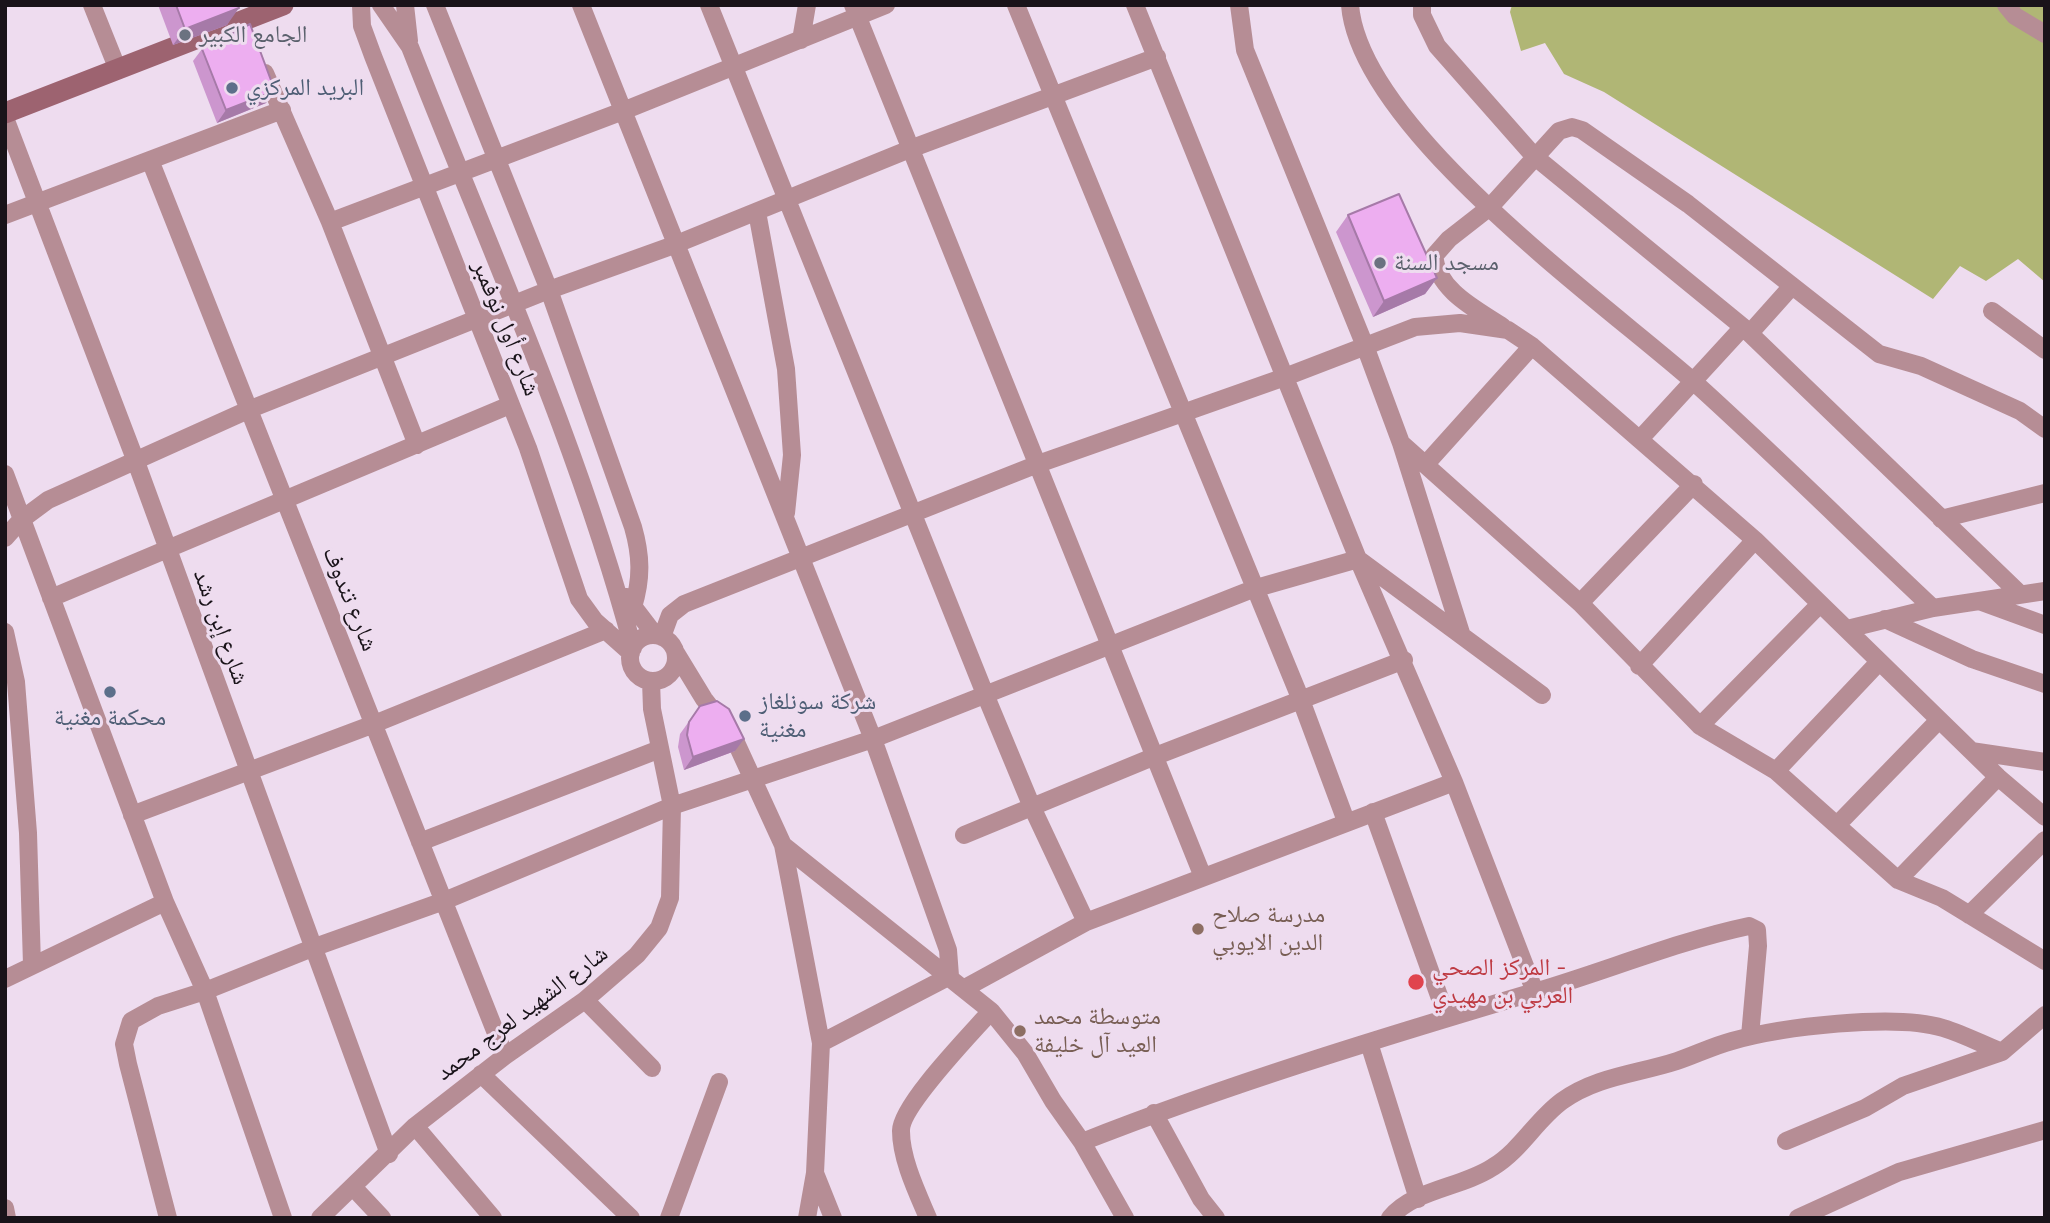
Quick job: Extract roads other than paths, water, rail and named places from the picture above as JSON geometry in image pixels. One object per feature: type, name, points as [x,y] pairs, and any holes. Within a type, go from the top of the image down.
[{"type":"street","points":[[92,5],[118,70]]},
{"type":"street","points":[[5,116],[283,5]]},
{"type":"street","name":"شارع أول نوفمبر","points":[[361,5],[365,35],[510,405],[579,599],[606,630],[632,650]]},
{"type":"street","name":"شارع أول نوفمبر","points":[[382,5],[410,47],[513,305],[616,583],[632,650]]},
{"type":"street","name":"شارع أول نوفمبر","points":[[405,5],[410,47]]},
{"type":"street","name":"شارع أول نوفمبر","points":[[435,5],[549,290],[639,546],[639,586],[633,607]]},
{"type":"street","points":[[581,5],[674,246],[786,517],[873,739],[948,950],[950,976]]},
{"type":"street","points":[[709,5],[785,200],[1031,807],[1086,922]]},
{"type":"street","points":[[801,40],[807,5]]},
{"type":"street","points":[[330,222],[801,40],[855,11],[886,5]]},
{"type":"street","points":[[1016,5],[1184,412],[1253,589],[1301,700],[1346,821]]},
{"type":"street","points":[[1135,5],[1358,559],[1404,660],[1454,782],[1535,992]]},
{"type":"street","points":[[1239,5],[1245,50],[1365,346],[1401,443],[1461,633]]},
{"type":"street","points":[[1350,5],[1361,48],[1384,90],[1456,177],[1695,383],[1933,608]]},
{"type":"street","points":[[1422,5],[1422,15],[1437,46],[1534,156],[1746,330],[1941,519],[1962,535],[2020,594]]},
{"type":"street","points":[[2006,5],[2015,16],[2045,34]]},
{"type":"street","points":[[855,11],[1203,877]]},
{"type":"street","points":[[5,538],[21,520],[48,500],[135,458],[248,410],[549,290],[674,246],[910,149],[1157,57]]},
{"type":"street","points":[[259,60],[330,222],[417,445]]},
{"type":"street","points":[[5,215],[282,110]]},
{"type":"street","name":"شارع إبن رشد","points":[[5,116],[135,458],[389,1154]]},
{"type":"street","points":[[2045,429],[2008,405],[1921,366],[1879,354],[1688,204],[1582,130],[1565,127],[1534,156],[1490,207],[1438,249],[1434,256],[1436,270],[1448,288],[1532,346],[1694,484],[1998,777],[2045,817]]},
{"type":"street","name":"شارع تندوف","points":[[150,160],[505,1056]]},
{"type":"street","points":[[757,212],[786,369],[792,455],[786,517]]},
{"type":"street","points":[[1640,439],[1746,330],[1793,286]]},
{"type":"street","points":[[1993,311],[2045,350]]},
{"type":"street","points":[[659,636],[670,615],[678,607],[1038,464],[1285,377],[1415,327],[1460,323],[1508,330]]},
{"type":"street","points":[[1426,464],[1532,346]]},
{"type":"street","points":[[51,598],[510,405]]},
{"type":"street","points":[[1401,443],[1580,603],[1699,726],[1776,771],[1898,880],[1942,898],[2045,961]]},
{"type":"street","points":[[5,474],[165,902],[205,991],[283,1218]]},
{"type":"street","points":[[1580,603],[1694,484]]},
{"type":"street","points":[[1941,519],[2045,493]]},
{"type":"street","points":[[1639,666],[1755,540]]},
{"type":"street","points":[[168,1218],[128,1064],[126,1030],[140,1013],[444,901],[672,806],[873,739],[1253,589],[1358,559]]},
{"type":"street","points":[[1358,559],[1542,695]]},
{"type":"street","name":"شارع أول نوفمبر","points":[[616,583],[659,636]]},
{"type":"street","points":[[1847,629],[1933,608],[2045,591]]},
{"type":"street","points":[[1979,601],[2045,625]]},
{"type":"street","points":[[1699,726],[1819,605]]},
{"type":"street","points":[[1885,619],[1972,659],[2045,684]]},
{"type":"street","points":[[132,815],[374,724],[606,630]]},
{"type":"street","points":[[5,632],[16,682],[28,833],[32,965]]},
{"type":"street","points":[[659,636],[642,638],[632,650],[635,672],[682,688],[704,699]]},
{"type":"street","points":[[659,636],[676,653],[704,699],[733,736],[783,845],[821,1043],[815,1173],[807,1218]]},
{"type":"street","points":[[655,681],[675,667],[676,653]]},
{"type":"street","points":[[964,835],[1153,757],[1404,660]]},
{"type":"street","points":[[1776,771],[1879,662]]},
{"type":"street","name":"شارع الشهيد لعرج محمد","points":[[320,1218],[415,1126],[505,1056],[585,1000],[637,955],[659,928],[670,898],[672,806],[660,749],[655,681]]},
{"type":"street","points":[[1837,825],[1939,720]]},
{"type":"street","points":[[420,842],[660,749]]},
{"type":"street","points":[[1971,751],[2045,762]]},
{"type":"street","points":[[1898,880],[1998,777]]},
{"type":"street","points":[[965,988],[1086,922],[1454,782]]},
{"type":"street","points":[[1373,812],[1447,1018]]},
{"type":"street","points":[[1969,915],[2045,840]]},
{"type":"street","points":[[783,845],[991,1011],[1025,1053],[1082,1142],[1125,1218]]},
{"type":"street","points":[[5,979],[165,902]]},
{"type":"street","points":[[1082,1142],[1154,1113],[1535,992],[1663,948],[1754,927],[1758,946],[1750,1036]]},
{"type":"street","points":[[821,1043],[950,976]]},
{"type":"street","points":[[585,1000],[652,1068]]},
{"type":"street","points":[[928,1218],[903,1146],[902,1121],[922,1090],[991,1011]]},
{"type":"street","points":[[1786,1141],[1865,1108],[1903,1086],[2002,1052],[2045,1015]]},
{"type":"street","points":[[1369,1043],[1403,1210],[1491,1169],[1513,1154],[1562,1102],[1583,1089],[1609,1077],[1676,1062],[1750,1036],[1818,1025],[1918,1024],[1941,1027],[2002,1052]]},
{"type":"street","points":[[481,1074],[631,1218]]},
{"type":"street","points":[[669,1218],[719,1082]]},
{"type":"street","points":[[1154,1113],[1201,1199],[1216,1218]]},
{"type":"street","points":[[415,1126],[493,1218]]},
{"type":"street","points":[[1798,1218],[1899,1172],[2045,1130]]},
{"type":"street","points":[[815,1173],[833,1218]]},
{"type":"street","points":[[353,1187],[382,1218]]},
{"type":"street","points":[[5,1208],[7,1218]]},
{"type":"place","name":"الجامع الكبير","points":[[185,35]]},
{"type":"place","name":"البريد المركزي","points":[[232,88]]},
{"type":"place","name":"مسجد السنة","points":[[1380,263]]},
{"type":"place","name":"محكمة مغنية","points":[[110,692]]},
{"type":"place","name":"شركة سونلغاز مغنية","points":[[745,716]]},
{"type":"place","name":"مدرسة صلاح الدين الايوبي","points":[[1198,929]]},
{"type":"place","name":"المركز الصحي - العربي بن مهيدي","points":[[1416,982]]},
{"type":"place","name":"متوسطة محمد العيد آل خليفة","points":[[1020,1031]]}]
